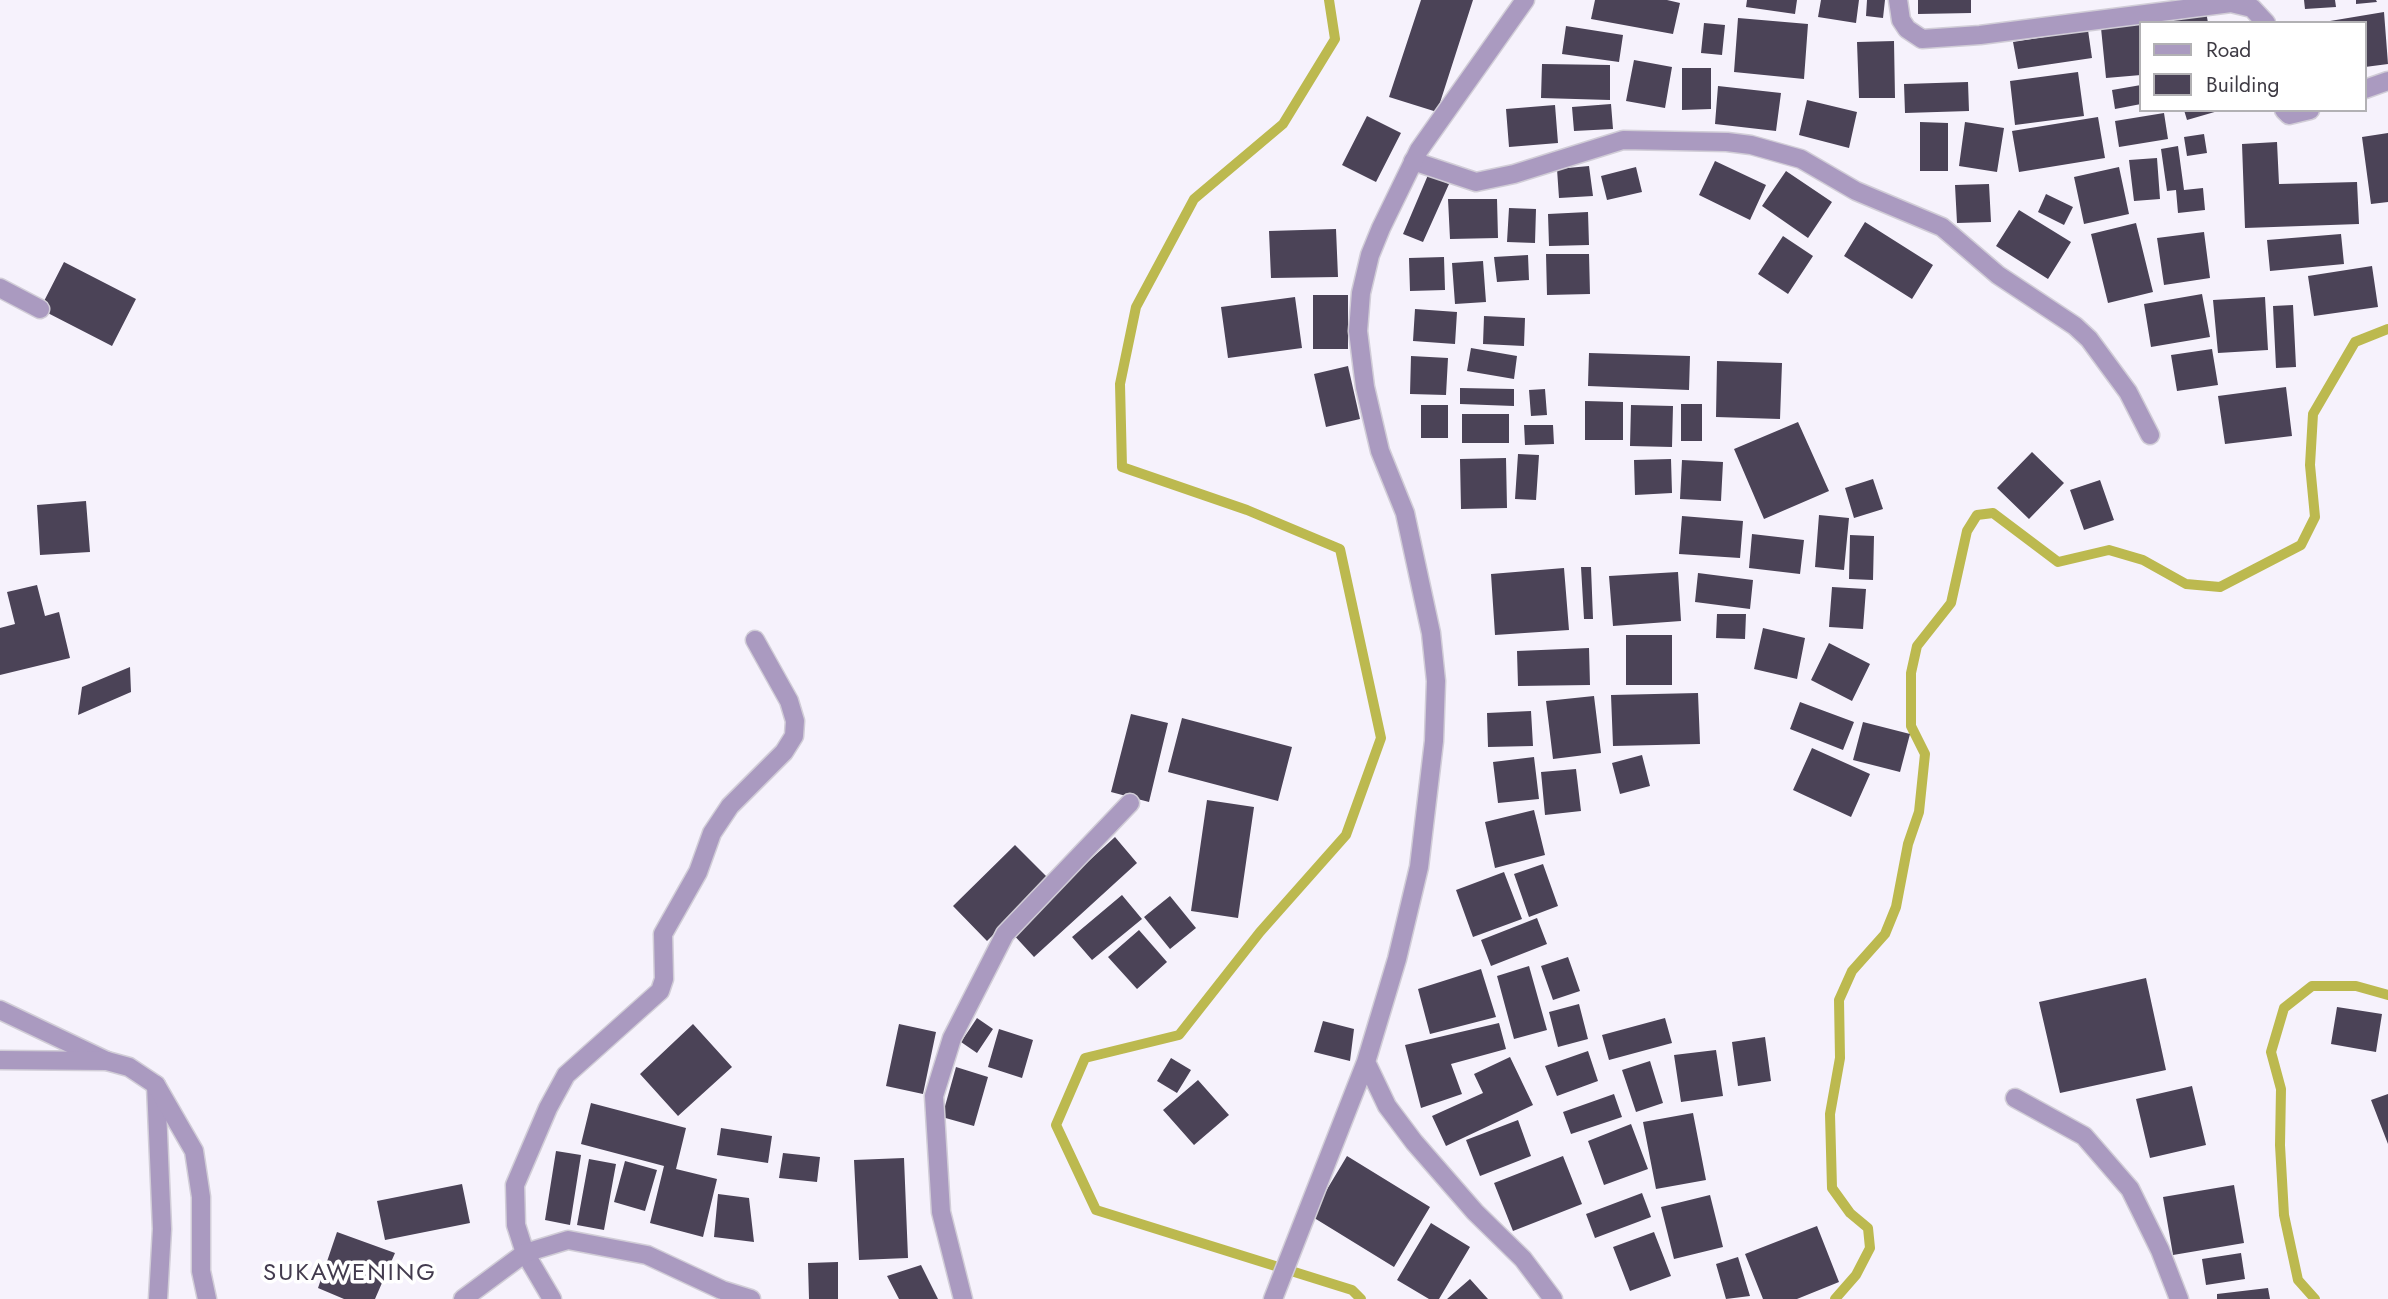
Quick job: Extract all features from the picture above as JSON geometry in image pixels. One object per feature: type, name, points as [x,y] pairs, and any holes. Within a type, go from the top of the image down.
[{"type":"street","points":[[1277,1292],[1366,1062],[1397,959],[1419,867],[1434,741],[1436,681],[1421,577],[1405,513],[1380,451],[1365,387],[1359,331],[1361,293],[1370,255],[1416,155],[1525,0]]},
{"type":"street","points":[[1898,0],[1901,20],[1906,29],[1922,39],[1980,35],[2231,2],[2252,8],[2264,21]]},
{"type":"street","points":[[2367,88],[2388,81]]},
{"type":"street","points":[[1416,155],[1476,182],[1514,174],[1623,140],[1727,142],[1751,145],[1801,159],[1856,191],[1942,227],[1998,275],[2075,326],[2089,339],[2128,392],[2150,435]]},
{"type":"street","points":[[0,288],[40,309]]},
{"type":"street","points":[[552,1299],[525,1252],[516,1225],[515,1185],[548,1108],[566,1075],[660,991],[664,979],[663,934],[698,872],[712,833],[730,806],[777,760],[794,736],[795,721],[789,701],[755,640]]},
{"type":"street","points":[[963,1299],[941,1212],[934,1096],[952,1038],[1005,934],[1130,803]]},
{"type":"street","points":[[0,1010],[107,1061],[129,1067],[156,1085],[194,1151],[201,1197],[201,1271],[206,1299]]},
{"type":"street","points":[[0,1060],[107,1061]]},
{"type":"street","points":[[1366,1062],[1387,1106],[1414,1142],[1475,1212],[1523,1259],[1553,1299]]},
{"type":"street","points":[[156,1085],[162,1229],[158,1299]]},
{"type":"street","points":[[2015,1098],[2084,1136],[2130,1189],[2160,1250],[2179,1299]]},
{"type":"street","points":[[463,1299],[525,1252],[568,1240],[647,1255],[722,1290],[751,1299]]},
{"type":"building","points":[[1421,0],[1473,0],[1437,112],[1389,97]]},
{"type":"building","points":[[1595,0],[1667,0],[1680,3],[1673,34],[1591,19]]},
{"type":"building","points":[[1747,0],[1797,0],[1795,14],[1746,7]]},
{"type":"building","points":[[1821,0],[1859,0],[1856,23],[1818,17]]},
{"type":"building","points":[[1867,0],[1885,0],[1883,18],[1866,16]]},
{"type":"building","points":[[1918,0],[1971,0],[1971,13],[1918,14]]},
{"type":"building","points":[[2304,0],[2335,0],[2336,7],[2305,9]]},
{"type":"building","points":[[2356,0],[2376,0],[2377,2],[2356,4]]},
{"type":"building","points":[[2206,11],[2208,21],[2169,21],[2168,18]]},
{"type":"building","points":[[2384,12],[2388,64],[2367,67],[2367,21],[2330,21]]},
{"type":"building","points":[[1738,18],[1808,24],[1804,79],[1734,72]]},
{"type":"building","points":[[1704,23],[1725,25],[1722,55],[1701,53]]},
{"type":"building","points":[[2140,24],[2140,75],[2106,78],[2101,28]]},
{"type":"building","points":[[1566,26],[1623,35],[1619,62],[1562,54]]},
{"type":"building","points":[[2088,30],[2092,58],[2018,69],[2013,42]]},
{"type":"building","points":[[1894,41],[1895,98],[1859,98],[1857,42]]},
{"type":"building","points":[[1634,60],[1672,67],[1665,108],[1626,101]]},
{"type":"building","points":[[1542,64],[1610,65],[1610,100],[1541,98]]},
{"type":"building","points":[[1682,68],[1711,68],[1711,109],[1682,110]]},
{"type":"building","points":[[2078,72],[2084,116],[2015,125],[2010,81]]},
{"type":"building","points":[[1968,82],[1969,111],[1905,113],[1904,84]]},
{"type":"building","points":[[2140,85],[2140,104],[2115,109],[2112,90]]},
{"type":"building","points":[[1718,86],[1781,93],[1776,131],[1715,124]]},
{"type":"building","points":[[1807,100],[1857,112],[1849,148],[1799,135]]},
{"type":"building","points":[[1611,104],[1613,129],[1574,131],[1572,107]]},
{"type":"building","points":[[1555,105],[1558,143],[1509,147],[1506,109]]},
{"type":"building","points":[[2185,112],[2215,112],[2187,120]]},
{"type":"building","points":[[2164,113],[2168,139],[2119,147],[2115,121]]},
{"type":"building","points":[[1367,116],[1401,133],[1376,182],[1342,165]]},
{"type":"building","points":[[2098,117],[2105,158],[2019,172],[2012,131]]},
{"type":"building","points":[[1920,122],[1948,123],[1948,171],[1920,171]]},
{"type":"building","points":[[1965,122],[2004,128],[1997,172],[1959,166]]},
{"type":"building","points":[[2388,133],[2388,202],[2371,204],[2362,137]]},
{"type":"building","points":[[2204,134],[2207,153],[2187,156],[2184,137]]},
{"type":"building","points":[[2277,142],[2279,184],[2357,182],[2359,224],[2245,228],[2242,144]]},
{"type":"building","points":[[2178,146],[2184,190],[2203,188],[2205,210],[2178,213],[2176,190],[2167,191],[2161,149]]},
{"type":"building","points":[[2157,158],[2160,199],[2134,201],[2129,160]]},
{"type":"building","points":[[1715,161],[1766,185],[1750,220],[1699,195]]},
{"type":"building","points":[[1589,166],[1593,196],[1559,198],[1557,169]]},
{"type":"building","points":[[1636,167],[1642,192],[1607,200],[1601,176]]},
{"type":"building","points":[[2119,167],[2129,214],[2084,224],[2074,177]]},
{"type":"building","points":[[1786,171],[1832,202],[1808,238],[1762,206]]},
{"type":"building","points":[[1428,175],[1449,184],[1423,242],[1403,234]]},
{"type":"building","points":[[1989,184],[1991,222],[1957,223],[1955,185]]},
{"type":"building","points":[[2046,194],[2073,207],[2064,225],[2038,212]]},
{"type":"building","points":[[1448,199],[1497,199],[1498,238],[1450,239]]},
{"type":"building","points":[[1509,208],[1536,209],[1535,243],[1507,242]]},
{"type":"building","points":[[2019,210],[2071,242],[2048,279],[1996,246]]},
{"type":"building","points":[[1588,212],[1589,245],[1549,246],[1548,214]]},
{"type":"building","points":[[1865,222],[1933,265],[1912,299],[1844,256]]},
{"type":"building","points":[[2136,223],[2153,292],[2108,303],[2091,234]]},
{"type":"building","points":[[1336,229],[1338,277],[1271,278],[1269,231]]},
{"type":"building","points":[[2204,232],[2210,278],[2164,285],[2157,238]]},
{"type":"building","points":[[2341,234],[2344,264],[2270,271],[2267,240]]},
{"type":"building","points":[[1783,236],[1813,256],[1788,294],[1758,274]]},
{"type":"building","points":[[1546,254],[1589,254],[1590,294],[1547,295]]},
{"type":"building","points":[[1528,255],[1529,280],[1497,282],[1494,257]]},
{"type":"building","points":[[1444,257],[1445,290],[1410,291],[1409,258]]},
{"type":"building","points":[[1483,261],[1486,302],[1455,304],[1452,263]]},
{"type":"building","points":[[64,262],[136,299],[112,346],[40,309]]},
{"type":"building","points":[[2372,266],[2378,307],[2314,316],[2308,276]]},
{"type":"building","points":[[2202,294],[2210,337],[2151,347],[2144,304]]},
{"type":"building","points":[[1313,295],[1348,295],[1348,349],[1313,349]]},
{"type":"building","points":[[1295,297],[1302,348],[1228,358],[1221,307]]},
{"type":"building","points":[[2265,297],[2268,350],[2218,353],[2213,300]]},
{"type":"building","points":[[2293,305],[2296,367],[2276,368],[2273,306]]},
{"type":"building","points":[[1415,309],[1457,312],[1455,344],[1413,341]]},
{"type":"building","points":[[1484,316],[1525,318],[1524,346],[1483,344]]},
{"type":"building","points":[[1471,348],[1517,356],[1514,379],[1467,371]]},
{"type":"building","points":[[2212,349],[2218,385],[2177,391],[2171,355]]},
{"type":"building","points":[[1589,353],[1690,356],[1689,390],[1588,386]]},
{"type":"building","points":[[1411,356],[1448,358],[1446,395],[1410,394]]},
{"type":"building","points":[[1717,361],[1782,363],[1780,419],[1716,417]]},
{"type":"building","points":[[1348,366],[1360,419],[1326,427],[1314,374]]},
{"type":"building","points":[[2286,387],[2292,436],[2225,444],[2218,396]]},
{"type":"building","points":[[1460,388],[1514,389],[1514,406],[1460,404]]},
{"type":"building","points":[[1545,389],[1547,415],[1531,416],[1529,390]]},
{"type":"building","points":[[1585,401],[1623,402],[1623,440],[1585,440]]},
{"type":"building","points":[[1681,404],[1702,404],[1702,441],[1681,441]]},
{"type":"building","points":[[1421,405],[1448,405],[1448,438],[1421,438]]},
{"type":"building","points":[[1631,405],[1673,406],[1672,447],[1630,446]]},
{"type":"building","points":[[1462,414],[1509,414],[1509,443],[1462,443]]},
{"type":"building","points":[[1798,422],[1829,491],[1764,519],[1734,449]]},
{"type":"building","points":[[1524,425],[1553,425],[1554,444],[1525,445]]},
{"type":"building","points":[[2032,452],[2064,483],[2029,519],[1997,488]]},
{"type":"building","points":[[1518,454],[1539,455],[1536,500],[1515,499]]},
{"type":"building","points":[[1506,458],[1507,508],[1461,509],[1460,459]]},
{"type":"building","points":[[1671,459],[1672,493],[1635,495],[1634,460]]},
{"type":"building","points":[[1682,460],[1723,462],[1721,501],[1680,499]]},
{"type":"building","points":[[1873,479],[1883,509],[1854,518],[1845,488]]},
{"type":"building","points":[[2100,480],[2114,520],[2084,530],[2070,490]]},
{"type":"building","points":[[86,501],[90,552],[40,555],[37,505]]},
{"type":"building","points":[[1819,515],[1849,518],[1844,570],[1815,567]]},
{"type":"building","points":[[1682,516],[1743,521],[1740,558],[1679,554]]},
{"type":"building","points":[[1752,534],[1804,540],[1800,574],[1749,568]]},
{"type":"building","points":[[1850,535],[1874,536],[1873,580],[1849,579]]},
{"type":"building","points":[[1581,567],[1591,567],[1593,619],[1584,619]]},
{"type":"building","points":[[1564,568],[1569,630],[1495,635],[1491,574]]},
{"type":"building","points":[[1678,572],[1681,621],[1613,626],[1609,576]]},
{"type":"building","points":[[1698,573],[1753,580],[1750,609],[1695,602]]},
{"type":"building","points":[[37,585],[45,616],[59,612],[70,658],[0,675],[0,628],[15,624],[7,592]]},
{"type":"building","points":[[1832,587],[1866,589],[1863,629],[1829,627]]},
{"type":"building","points":[[1717,614],[1746,614],[1745,639],[1716,638]]},
{"type":"building","points":[[1763,628],[1805,638],[1797,679],[1754,669]]},
{"type":"building","points":[[1626,635],[1672,635],[1672,685],[1626,685]]},
{"type":"building","points":[[1829,643],[1870,664],[1852,701],[1811,680]]},
{"type":"building","points":[[1589,648],[1590,685],[1518,686],[1517,651]]},
{"type":"building","points":[[130,667],[131,692],[78,715],[82,687]]},
{"type":"building","points":[[1698,693],[1700,744],[1613,746],[1611,695]]},
{"type":"building","points":[[1594,696],[1601,753],[1553,759],[1546,701]]},
{"type":"building","points":[[1800,702],[1854,722],[1843,750],[1790,729]]},
{"type":"building","points":[[1531,711],[1533,746],[1488,747],[1487,713]]},
{"type":"building","points":[[1131,714],[1168,723],[1149,802],[1111,792]]},
{"type":"building","points":[[1182,718],[1292,747],[1278,801],[1168,772]]},
{"type":"building","points":[[1863,722],[1910,734],[1900,772],[1853,760]]},
{"type":"building","points":[[1812,748],[1870,774],[1851,817],[1793,790]]},
{"type":"building","points":[[1642,755],[1650,786],[1620,794],[1612,763]]},
{"type":"building","points":[[1534,757],[1539,799],[1498,803],[1493,762]]},
{"type":"building","points":[[1576,769],[1581,811],[1545,815],[1541,772]]},
{"type":"building","points":[[1207,800],[1254,807],[1238,918],[1191,911]]},
{"type":"building","points":[[1534,810],[1545,855],[1495,868],[1485,822]]},
{"type":"building","points":[[1115,837],[1137,863],[1034,957],[1011,932]]},
{"type":"building","points":[[1015,845],[1049,879],[987,941],[953,906]]},
{"type":"building","points":[[1543,864],[1558,906],[1529,917],[1514,874]]},
{"type":"building","points":[[1504,872],[1522,919],[1473,937],[1456,890]]},
{"type":"building","points":[[1122,895],[1142,919],[1092,960],[1072,937]]},
{"type":"building","points":[[1170,896],[1196,928],[1170,949],[1144,917]]},
{"type":"building","points":[[1537,918],[1547,944],[1491,966],[1481,940]]},
{"type":"building","points":[[1139,930],[1167,962],[1137,989],[1108,957]]},
{"type":"building","points":[[1568,957],[1580,991],[1553,1000],[1541,966]]},
{"type":"building","points":[[1529,966],[1547,1030],[1514,1039],[1497,976]]},
{"type":"building","points":[[1481,969],[1496,1017],[1430,1034],[1418,989]]},
{"type":"building","points":[[2146,978],[2166,1070],[2060,1093],[2039,1002]]},
{"type":"building","points":[[1579,1004],[1588,1039],[1558,1047],[1549,1012]]},
{"type":"building","points":[[2337,1007],[2382,1014],[2376,1052],[2331,1044]]},
{"type":"building","points":[[977,1018],[993,1029],[977,1053],[961,1042]]},
{"type":"building","points":[[1665,1018],[1672,1043],[1609,1060],[1602,1035]]},
{"type":"building","points":[[1323,1021],[1354,1029],[1350,1061],[1314,1052]]},
{"type":"building","points":[[1499,1023],[1506,1049],[1451,1064],[1462,1094],[1421,1108],[1405,1045]]},
{"type":"building","points":[[693,1024],[732,1067],[678,1116],[640,1074]]},
{"type":"building","points":[[899,1024],[936,1032],[923,1094],[886,1086]]},
{"type":"building","points":[[999,1029],[1033,1040],[1022,1078],[988,1067]]},
{"type":"building","points":[[1765,1037],[1771,1081],[1738,1086],[1732,1042]]},
{"type":"building","points":[[1716,1050],[1723,1096],[1681,1102],[1674,1055]]},
{"type":"building","points":[[1588,1051],[1598,1081],[1557,1096],[1545,1066]]},
{"type":"building","points":[[1510,1057],[1533,1105],[1446,1146],[1432,1116],[1483,1093],[1474,1074]]},
{"type":"building","points":[[1171,1058],[1191,1070],[1177,1093],[1157,1081]]},
{"type":"building","points":[[1650,1061],[1663,1103],[1636,1112],[1622,1070]]},
{"type":"building","points":[[956,1067],[988,1077],[974,1126],[942,1117]]},
{"type":"building","points":[[1198,1080],[1229,1115],[1194,1145],[1163,1110]]},
{"type":"building","points":[[2192,1086],[2206,1145],[2150,1158],[2136,1099]]},
{"type":"building","points":[[1614,1094],[1622,1117],[1571,1134],[1563,1112]]},
{"type":"building","points":[[2388,1094],[2388,1144],[2371,1100]]},
{"type":"building","points":[[591,1103],[686,1128],[676,1169],[717,1179],[703,1237],[650,1223],[664,1166],[581,1144]]},
{"type":"building","points":[[1693,1113],[1706,1180],[1656,1189],[1643,1122]]},
{"type":"building","points":[[1518,1120],[1531,1156],[1480,1176],[1466,1140]]},
{"type":"building","points":[[1631,1124],[1648,1169],[1604,1185],[1588,1141]]},
{"type":"building","points":[[721,1128],[772,1136],[768,1163],[717,1155]]},
{"type":"building","points":[[556,1151],[581,1155],[570,1225],[545,1220]]},
{"type":"building","points":[[783,1153],[820,1157],[817,1182],[779,1178]]},
{"type":"building","points":[[1347,1156],[1430,1207],[1394,1267],[1311,1216]]},
{"type":"building","points":[[1563,1156],[1582,1204],[1513,1231],[1494,1183]]},
{"type":"building","points":[[904,1158],[908,1258],[859,1260],[854,1160]]},
{"type":"building","points":[[589,1159],[616,1164],[604,1230],[577,1225]]},
{"type":"building","points":[[625,1161],[657,1170],[645,1211],[614,1202]]},
{"type":"building","points":[[462,1184],[470,1223],[385,1240],[377,1201]]},
{"type":"building","points":[[2234,1185],[2244,1243],[2173,1255],[2163,1197]]},
{"type":"building","points":[[1642,1193],[1651,1217],[1595,1238],[1586,1214]]},
{"type":"building","points":[[718,1194],[749,1198],[754,1242],[714,1237]]},
{"type":"building","points":[[1710,1195],[1723,1247],[1674,1259],[1661,1207]]},
{"type":"building","points":[[1431,1223],[1470,1247],[1439,1299],[1429,1299],[1397,1280]]},
{"type":"building","points":[[1817,1226],[1839,1282],[1797,1299],[1763,1299],[1745,1254]]},
{"type":"building","points":[[337,1232],[395,1253],[375,1299],[344,1299],[318,1288]]},
{"type":"building","points":[[1654,1232],[1671,1276],[1630,1291],[1613,1247]]},
{"type":"building","points":[[2241,1253],[2245,1279],[2206,1285],[2202,1259]]},
{"type":"building","points":[[1738,1257],[1750,1296],[1726,1299],[1716,1264]]},
{"type":"building","points":[[838,1262],[838,1299],[809,1299],[808,1263]]},
{"type":"building","points":[[921,1265],[938,1299],[899,1299],[887,1276]]},
{"type":"building","points":[[1470,1279],[1488,1299],[1447,1299]]},
{"type":"building","points":[[2268,1288],[2270,1299],[2217,1299],[2217,1294]]},
{"type":"waterway","points":[[1329,0],[1335,39],[1283,124],[1194,199],[1136,307],[1120,384],[1122,467],[1247,510],[1340,549],[1381,738],[1346,835],[1260,932],[1179,1035],[1085,1058],[1056,1125],[1096,1210],[1352,1290],[1361,1299]]},
{"type":"waterway","points":[[1835,1299],[1856,1275],[1870,1248],[1868,1228],[1850,1213],[1832,1188],[1830,1114],[1840,1058],[1839,1000],[1852,971],[1885,934],[1896,907],[1908,844],[1919,812],[1925,754],[1911,726],[1911,673],[1917,646],[1951,603],[1967,531],[1977,515],[1993,513],[2058,562],[2109,550],[2143,560],[2186,584],[2220,587],[2301,545],[2315,517],[2310,465],[2313,414],[2355,342],[2388,329]]},
{"type":"waterway","points":[[2315,1299],[2298,1280],[2284,1215],[2280,1145],[2281,1089],[2271,1052],[2284,1008],[2312,986],[2356,986],[2388,995]]},
{"type":"district","name":"SUKAWENING","points":[[350,1274]]}]
